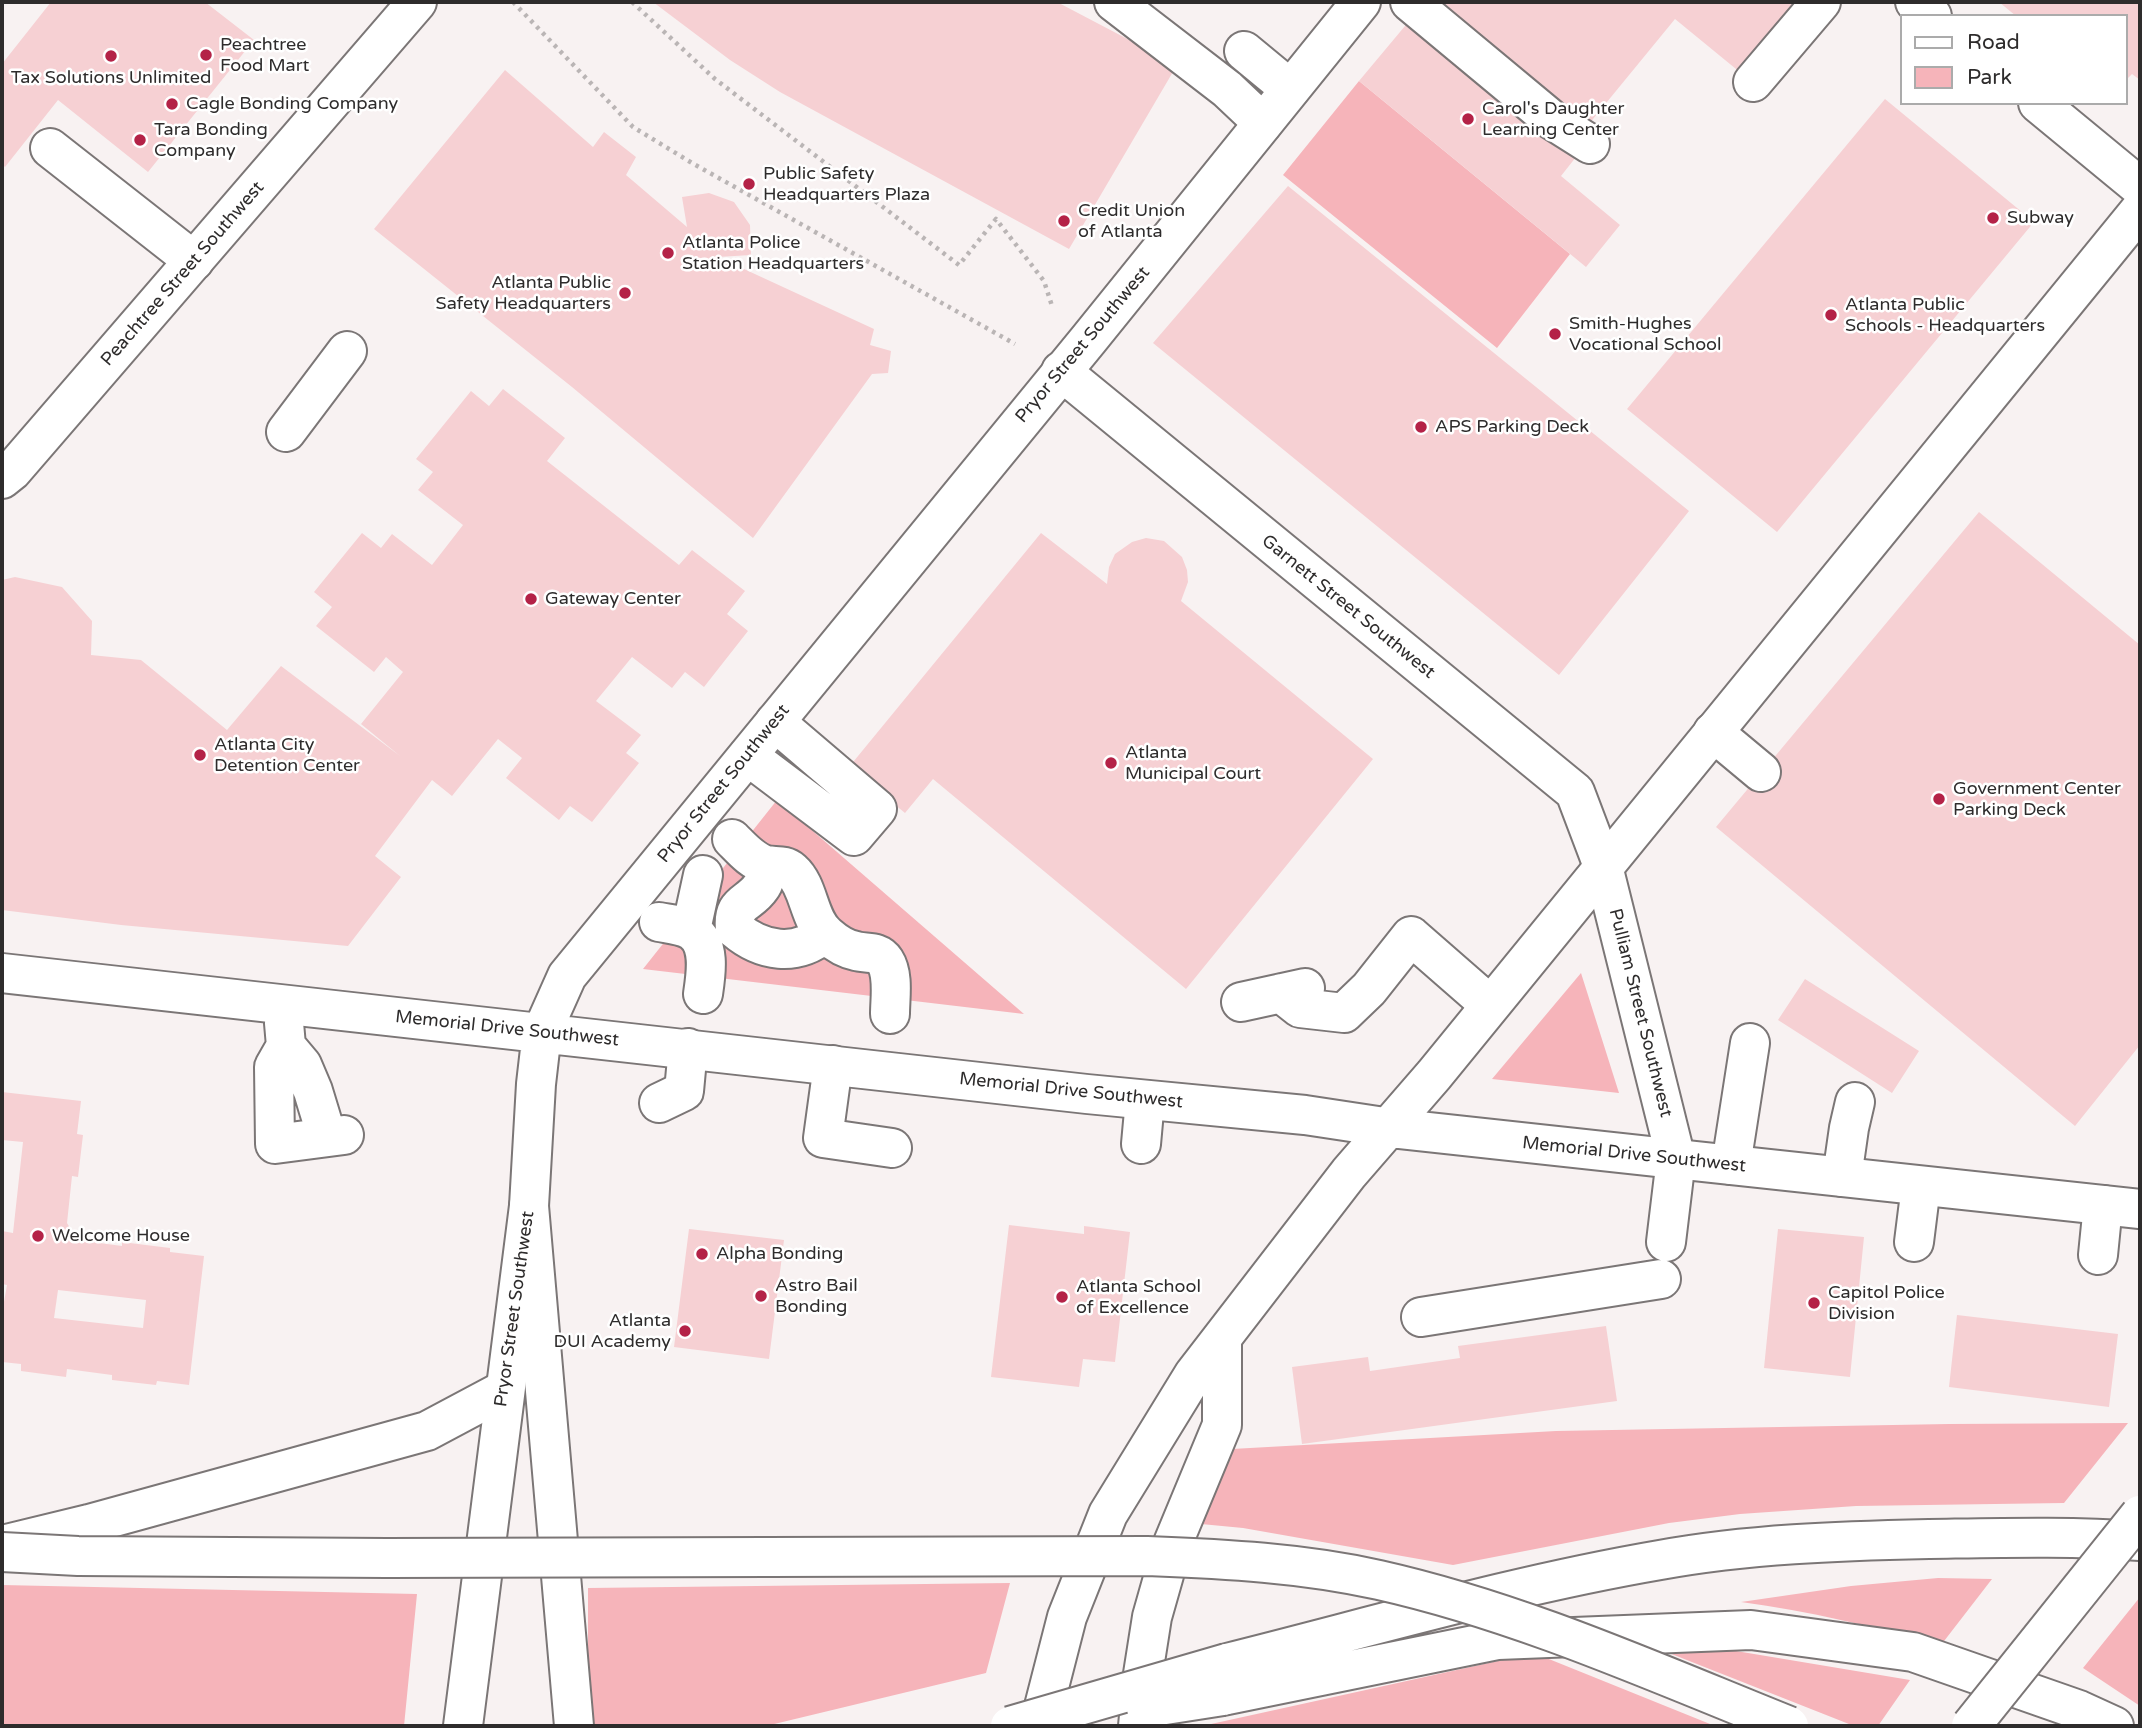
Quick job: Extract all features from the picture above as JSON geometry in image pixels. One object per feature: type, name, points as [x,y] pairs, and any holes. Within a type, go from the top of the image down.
[{"type":"main road","name":"Peachtree Street Southwest","points":[[2,479],[12,471],[417,2]]},
{"type":"main road","points":[[1114,2],[1227,89],[1263,122]]},
{"type":"main road","points":[[1410,2],[1552,120],[1590,144]]},
{"type":"main road","points":[[1753,82],[1821,2]]},
{"type":"main road","points":[[1915,2],[1930,14]]},
{"type":"main road","name":"Pryor Street Southwest","points":[[463,1726],[529,1206],[536,1084],[542,1032],[567,976],[1089,339],[1290,89],[1348,6]]},
{"type":"main road","points":[[1244,51],[1290,89]]},
{"type":"main road","points":[[2040,105],[2140,187]]},
{"type":"main road","points":[[50,148],[194,261]]},
{"type":"main road","points":[[1039,1726],[1068,1617],[1108,1514],[1194,1374],[1349,1173],[1391,1128],[2140,210]]},
{"type":"main road","points":[[286,432],[347,351]]},
{"type":"main road","name":"Garnett Street Southwest","points":[[1061,371],[1575,792],[1603,866]]},
{"type":"main road","points":[[748,755],[854,836],[877,809],[775,722]]},
{"type":"main road","points":[[1713,732],[1761,772]]},
{"type":"main road","points":[[732,839],[755,860],[783,866],[793,872],[824,934],[840,946],[881,956],[887,963],[890,1014]]},
{"type":"main road","points":[[697,931],[735,913],[761,888],[766,864]]},
{"type":"main road","name":"Pulliam Street Southwest","points":[[1603,866],[1676,1159]]},
{"type":"main road","points":[[703,875],[697,931],[706,965],[703,994]]},
{"type":"main road","points":[[697,931],[775,949],[798,949],[824,934]]},
{"type":"main road","points":[[1241,1002],[1323,984],[1369,989],[1411,936],[1490,1005]]},
{"type":"main road","name":"Memorial Drive Southwest","points":[[2,973],[2122,1207]]},
{"type":"main road","points":[[283,1004],[286,1046],[274,1067],[275,1144],[335,1136],[302,1065],[286,1046]]},
{"type":"main road","points":[[1731,1165],[1750,1042]]},
{"type":"main road","points":[[659,1103],[684,1091],[688,1048]]},
{"type":"main road","points":[[834,1065],[823,1138],[892,1148]]},
{"type":"main road","points":[[1141,1144],[1145,1100]]},
{"type":"main road","points":[[1842,1177],[1855,1102]]},
{"type":"main road","points":[[1421,1317],[1664,1261],[1676,1159]]},
{"type":"main road","points":[[1914,1242],[1921,1186]]},
{"type":"main road","points":[[529,1206],[574,1726]]},
{"type":"main road","points":[[2098,1255],[2122,1207]]},
{"type":"main road","points":[[1138,1726],[1152,1617],[1172,1543],[1222,1426],[1222,1340]]},
{"type":"main road","points":[[2,1545],[427,1432],[504,1390]]},
{"type":"main road","points":[[1971,1726],[2140,1515]]},
{"type":"main road","points":[[1021,1726],[1225,1680],[1551,1582],[1661,1559],[1741,1549],[1853,1541],[2081,1536],[2140,1541]]},
{"type":"main road","points":[[2,1552],[78,1556],[360,1558],[1147,1556],[1250,1561],[1310,1567],[1439,1595],[1556,1633],[1788,1726]]},
{"type":"main road","points":[[1010,1726],[1225,1680],[1498,1640],[1751,1630],[1913,1652],[2079,1710],[2114,1726]]},
{"type":"path","points":[[513,2],[633,127],[692,163],[1015,344]]},
{"type":"path","points":[[632,2],[715,79],[959,265],[996,219],[1044,281],[1052,306]]},
{"type":"green space","points":[[1359,81],[1570,254],[1497,348],[1283,175]]},
{"type":"green space","points":[[777,800],[1024,1014],[643,969]]},
{"type":"green space","points":[[1581,973],[1619,1093],[1492,1079]]},
{"type":"green space","points":[[2128,1423],[2064,1503],[1856,1506],[1740,1514],[1669,1523],[1453,1565],[1243,1528],[1201,1524],[1232,1449],[1556,1431]]},
{"type":"green space","points":[[1938,1578],[1992,1579],[1941,1645],[1842,1620],[1741,1602],[1851,1586]]},
{"type":"green space","points":[[1010,1583],[986,1673],[766,1726],[588,1726],[588,1588]]},
{"type":"green space","points":[[2,1585],[417,1594],[404,1726],[2,1726]]},
{"type":"green space","points":[[2140,1597],[2140,1706],[2083,1668]]},
{"type":"green space","points":[[1730,1650],[1910,1680],[1878,1726],[1854,1726],[1664,1651]]},
{"type":"green space","points":[[1534,1653],[1715,1726],[1202,1726]]},
{"type":"building","points":[[51,2],[205,2],[254,40],[148,172],[58,100],[5,167],[2,164],[2,64]]},
{"type":"building","points":[[653,2],[1057,2],[1177,65],[1069,249],[780,92],[730,60]]},
{"type":"building","points":[[1432,2],[1807,2],[1747,78],[1675,19],[1584,130]]},
{"type":"building","points":[[1999,2],[2140,2],[2140,80],[2132,74],[2128,78],[2128,14],[2014,14]]},
{"type":"building","name":"Carol's Daughter Learning Center","points":[[1410,20],[1576,157],[1561,176],[1620,225],[1586,267],[1359,81]]},
{"type":"building","name":"Atlanta Public Safety Headquarters","points":[[505,70],[593,147],[604,132],[636,157],[626,175],[687,227],[682,197],[709,193],[734,202],[750,225],[751,255],[718,257],[874,329],[870,345],[891,351],[888,373],[872,374],[753,538],[572,387],[374,229]]},
{"type":"building","name":"Atlanta Public Schools - Headquarters","points":[[1885,99],[2034,222],[1777,532],[1627,409]]},
{"type":"building","name":"APS Parking Deck","points":[[1288,186],[1689,511],[1559,675],[1153,343]]},
{"type":"building","points":[[503,389],[565,438],[547,461],[679,565],[692,550],[745,591],[727,614],[748,631],[704,687],[685,672],[672,688],[632,657],[596,701],[641,735],[626,753],[639,763],[592,822],[570,806],[559,820],[506,778],[522,758],[498,739],[452,796],[432,780],[375,856],[401,877],[348,946],[121,925],[2,910],[2,580],[15,577],[62,587],[92,621],[91,655],[141,660],[227,730],[281,666],[400,756],[361,724],[403,672],[386,657],[374,672],[316,626],[332,607],[314,592],[362,533],[381,548],[392,534],[432,565],[463,525],[418,490],[433,472],[416,459],[471,391],[489,406]]},
{"type":"building","name":"Government Center Parking Deck","points":[[1979,512],[2140,645],[2140,1045],[2075,1126],[1716,827]]},
{"type":"building","name":"Atlanta Municipal Court","points":[[1041,533],[1107,584],[1109,567],[1115,554],[1132,542],[1146,538],[1164,541],[1182,557],[1187,570],[1188,582],[1181,601],[1373,759],[1186,989],[933,779],[905,813],[849,767]]},
{"type":"building","points":[[1805,979],[1919,1051],[1892,1093],[1778,1020]]},
{"type":"building","name":"Welcome House","points":[[2,1092],[81,1101],[77,1134],[83,1135],[78,1177],[72,1176],[67,1223],[77,1240],[122,1246],[122,1242],[170,1248],[170,1252],[204,1256],[189,1385],[157,1381],[156,1385],[112,1380],[112,1375],[67,1369],[66,1377],[21,1371],[21,1364],[2,1362],[2,1313],[7,1285],[2,1284],[2,1231],[13,1233],[23,1142],[2,1140]],"holes":[[[58,1290],[146,1300],[143,1328],[54,1318]]]},
{"type":"building","name":"Atlanta School of Excellence","points":[[1009,1225],[1084,1234],[1084,1226],[1130,1232],[1115,1362],[1083,1359],[1079,1387],[991,1377]]},
{"type":"building","points":[[689,1229],[784,1240],[769,1359],[674,1347]]},
{"type":"building","name":"Capitol Police Division","points":[[1778,1229],[1864,1237],[1850,1377],[1764,1368]]},
{"type":"building","points":[[1957,1315],[2118,1334],[2109,1407],[1949,1387]]},
{"type":"building","points":[[1606,1326],[1617,1401],[1302,1444],[1292,1367],[1368,1357],[1370,1371],[1460,1358],[1458,1346]]},
{"type":"place","name":"Peachtree Food Mart","points":[[206,55]]},
{"type":"place","name":"Tax Solutions Unlimited","points":[[111,56]]},
{"type":"place","name":"Cagle Bonding Company","points":[[172,104]]},
{"type":"place","name":"Carol's Daughter Learning Center","points":[[1468,119]]},
{"type":"place","name":"Tara Bonding Company","points":[[140,140]]},
{"type":"place","name":"Public Safety Headquarters Plaza","points":[[749,184]]},
{"type":"place","name":"Subway","points":[[1993,218]]},
{"type":"place","name":"Credit Union of Atlanta","points":[[1064,221]]},
{"type":"place","name":"Atlanta Police Station Headquarters","points":[[668,253]]},
{"type":"place","name":"Atlanta Public Safety Headquarters","points":[[625,293]]},
{"type":"place","name":"Atlanta Public Schools - Headquarters","points":[[1831,315]]},
{"type":"place","name":"Smith-Hughes Vocational School","points":[[1555,334]]},
{"type":"place","name":"APS Parking Deck","points":[[1421,427]]},
{"type":"place","name":"Gateway Center","points":[[531,599]]},
{"type":"place","name":"Atlanta City Detention Center","points":[[200,755]]},
{"type":"place","name":"Atlanta Municipal Court","points":[[1111,763]]},
{"type":"place","name":"Government Center Parking Deck","points":[[1939,799]]},
{"type":"place","name":"Welcome House","points":[[38,1236]]},
{"type":"place","name":"Alpha Bonding","points":[[702,1254]]},
{"type":"place","name":"Astro Bail Bonding","points":[[761,1296]]},
{"type":"place","name":"Atlanta School of Excellence","points":[[1062,1297]]},
{"type":"place","name":"Capitol Police Division","points":[[1814,1303]]},
{"type":"place","name":"Atlanta DUI Academy","points":[[685,1331]]}]
